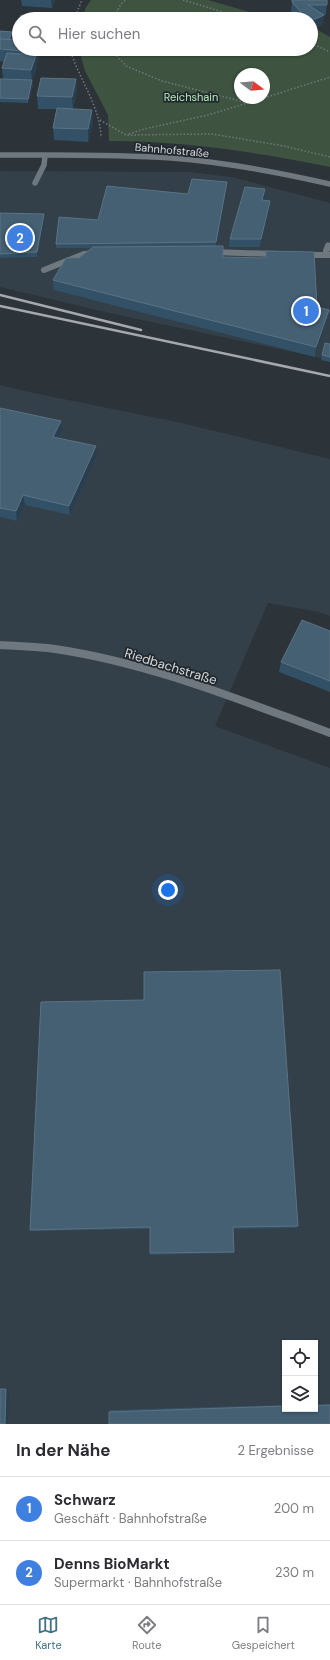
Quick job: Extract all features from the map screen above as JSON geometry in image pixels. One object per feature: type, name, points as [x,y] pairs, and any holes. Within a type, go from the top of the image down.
[{"type":"street","name":"Bahnhofstraße","points":[[0,150],[11,155],[97,155],[180,159],[266,172],[330,184]]},
{"type":"street","points":[[0,156],[11,155]]},
{"type":"street","points":[[35,183],[44,165],[45,156]]},
{"type":"street","points":[[296,255],[327,255],[328,245]]},
{"type":"street","points":[[208,252],[281,254]]},
{"type":"street","points":[[44,270],[84,254],[100,254]]},
{"type":"street","name":"Riedbachstraße","points":[[0,645],[53,649],[141,668],[218,692],[330,733]]},
{"type":"path","points":[[77,12],[82,0]]},
{"type":"path","points":[[117,12],[121,4],[126,0]]},
{"type":"path","points":[[183,0],[223,12]]},
{"type":"path","points":[[318,46],[330,52]]},
{"type":"path","points":[[72,56],[75,67],[102,126],[100,144]]},
{"type":"path","points":[[117,56],[126,66],[162,81],[234,99]]},
{"type":"path","points":[[270,96],[330,77]]},
{"type":"path","points":[[122,137],[144,129],[208,115],[245,104]]},
{"type":"path","points":[[100,120],[126,135],[212,134],[284,146],[330,157]]},
{"type":"shaded area","points":[[0,171],[190,172],[232,177],[330,203],[330,360],[105,312],[0,287]]},
{"type":"shaded area","points":[[0,385],[182,423],[330,459],[330,616],[319,612],[268,603],[215,726],[330,768],[330,1424],[0,1424]]},
{"type":"green space","points":[[91,0],[208,0],[250,12],[84,12]]},
{"type":"green space","name":"Reichshain","points":[[318,30],[330,37],[330,167],[220,148],[165,143],[109,141],[108,115],[85,71],[81,56],[318,56]]},
{"type":"building","points":[[292,0],[327,0],[327,5],[308,5],[324,15],[318,18],[318,12],[301,12]]},
{"type":"building","points":[[0,31],[12,32],[9,40],[0,39]]},
{"type":"building","points":[[0,39],[12,40],[12,50],[0,49]]},
{"type":"building","points":[[7,53],[12,53],[12,56],[36,56],[31,70],[2,68]]},
{"type":"building","points":[[41,78],[76,79],[72,97],[37,96]]},
{"type":"building","points":[[0,79],[32,80],[28,99],[0,98]]},
{"type":"building","points":[[57,108],[92,110],[88,129],[53,128]]},
{"type":"building","points":[[192,179],[227,182],[216,242],[56,244],[59,217],[98,220],[107,186],[188,194]]},
{"type":"building","points":[[245,187],[265,189],[262,200],[270,201],[261,239],[230,239]]},
{"type":"building","points":[[0,213],[44,214],[37,252],[0,254]]},
{"type":"building","points":[[223,246],[223,257],[266,258],[266,251],[314,252],[317,307],[329,310],[316,347],[53,280],[66,258],[79,258],[93,247]]},
{"type":"building","points":[[325,343],[330,344],[330,357],[322,355]]},
{"type":"building","points":[[0,408],[61,421],[53,437],[96,446],[69,506],[23,495],[16,511],[0,508]]},
{"type":"building","points":[[302,620],[330,631],[330,681],[281,662]]},
{"type":"building","points":[[280,970],[298,1226],[233,1227],[234,1252],[150,1253],[150,1227],[30,1230],[41,1002],[144,1000],[144,972]]},
{"type":"building","points":[[0,1389],[6,1389],[5,1424],[0,1424]]},
{"type":"building","points":[[330,1405],[330,1424],[109,1424],[109,1412],[282,1406],[282,1412],[318,1412],[318,1406]]},
{"type":"railway","points":[[0,295],[141,330]]},
{"type":"railway","points":[[0,306],[330,376]]},
{"type":"place","name":"Denns BioMarkt","points":[[20,238]]},
{"type":"place","name":"Schwarz","points":[[306,311]]}]
